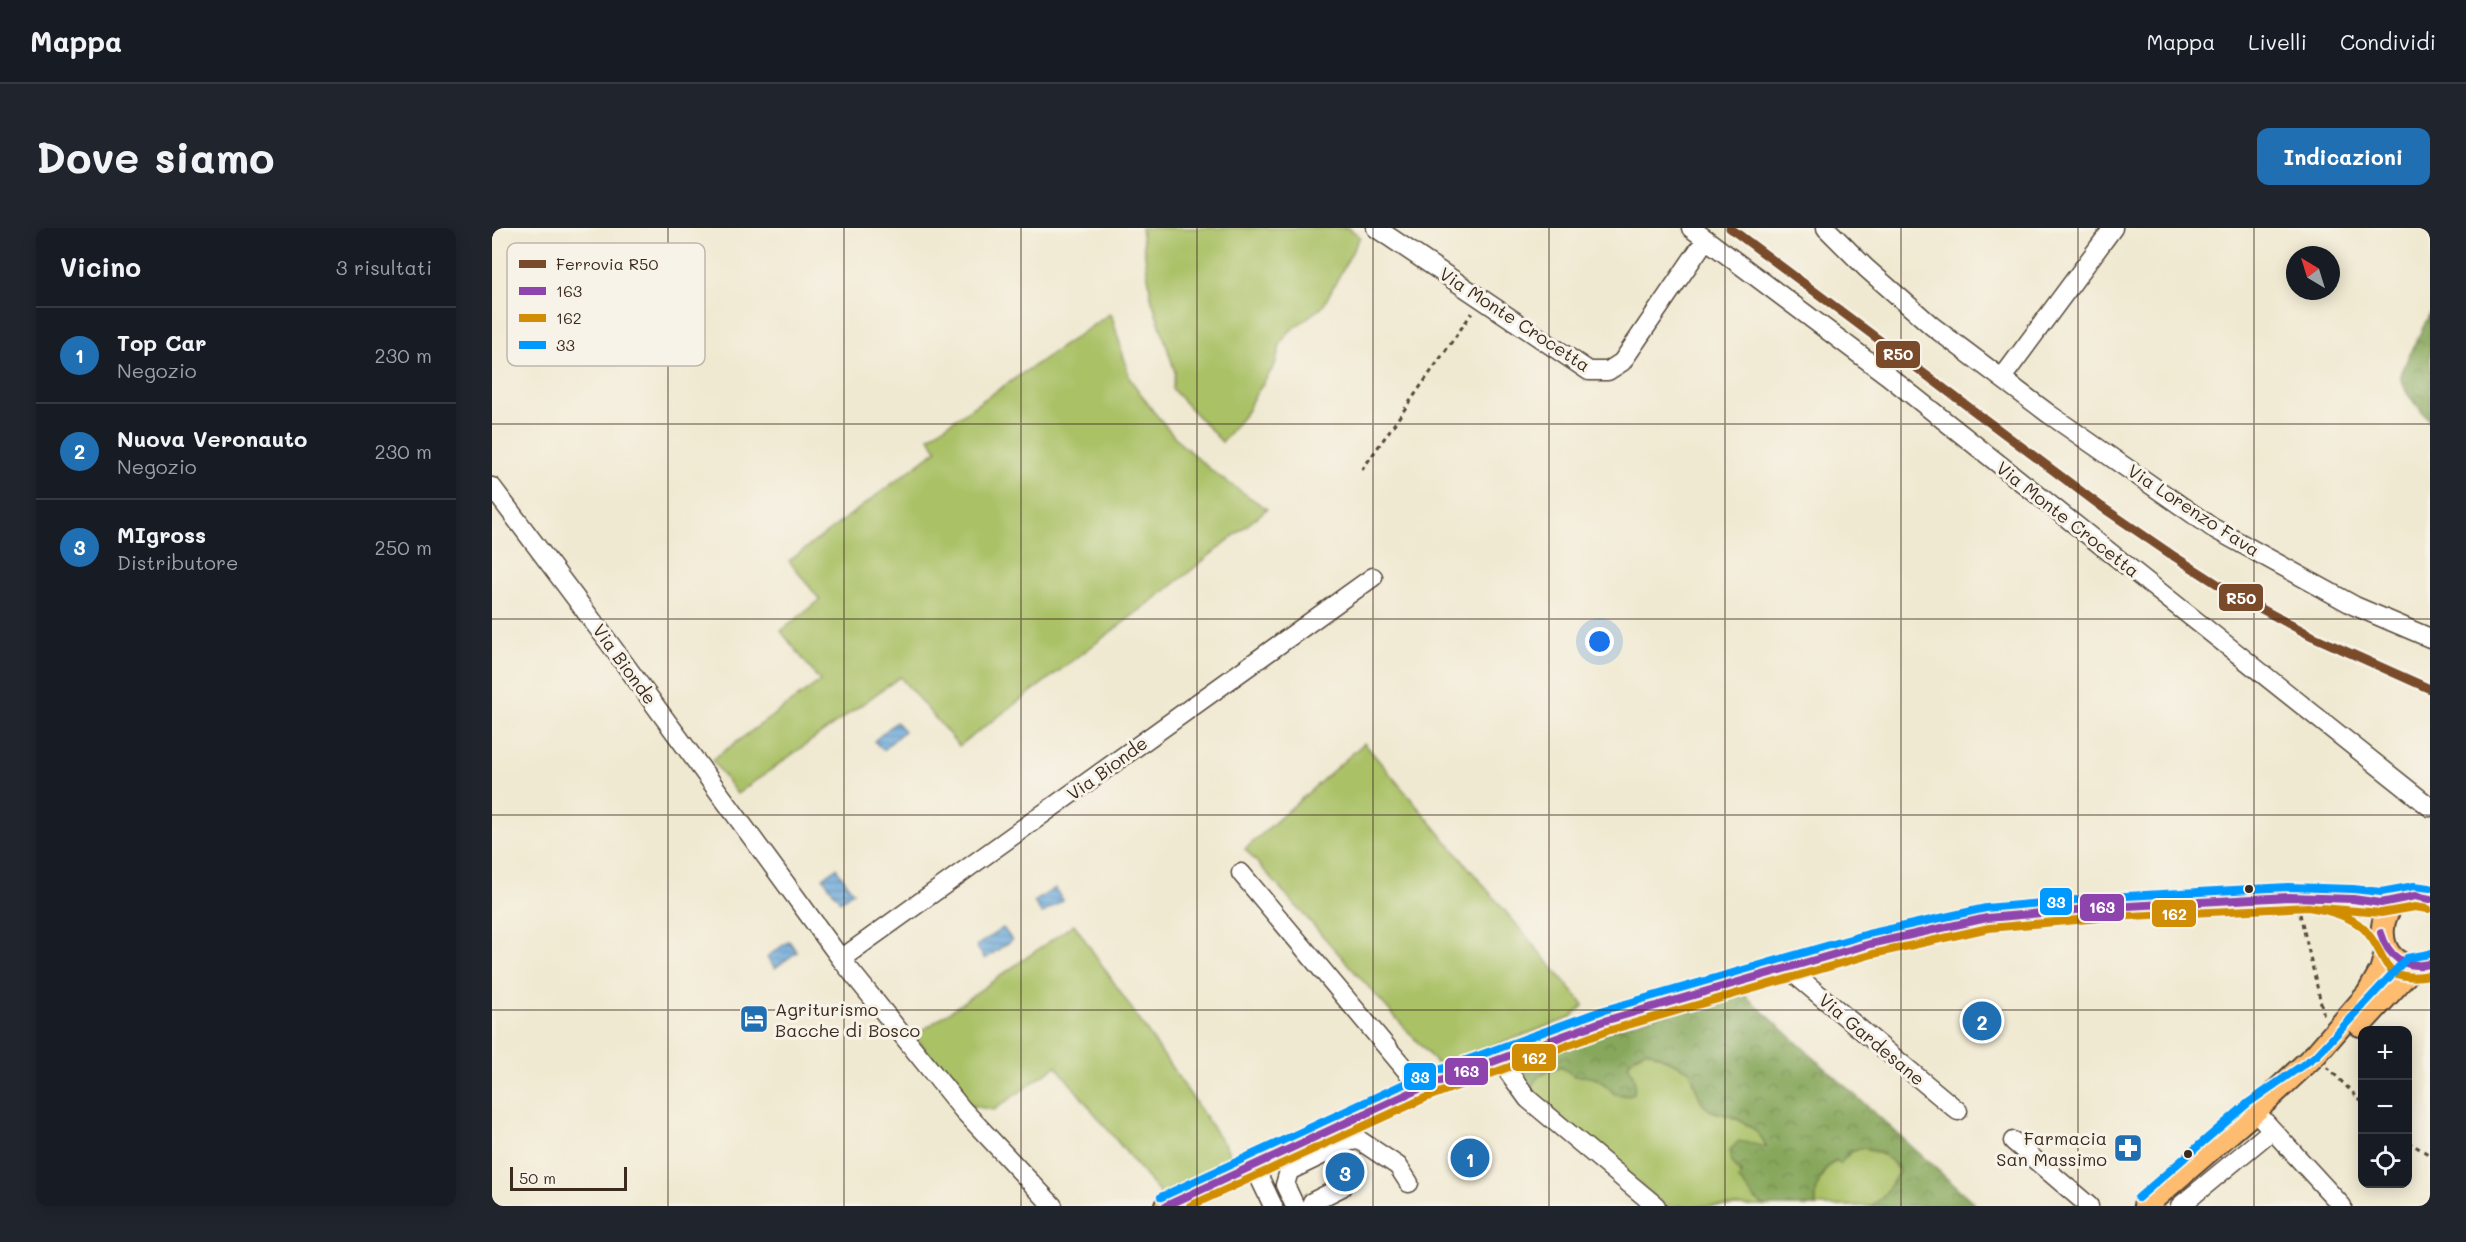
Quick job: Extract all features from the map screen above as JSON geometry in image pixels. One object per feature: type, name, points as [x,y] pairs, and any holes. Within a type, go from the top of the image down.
[{"type":"main road","points":[[1166,1206],[1420,1088],[1604,1021],[1870,944],[1987,918],[2215,900],[2289,897],[2353,899],[2381,903],[2415,896],[2430,899]]},
{"type":"main road","points":[[2327,899],[2371,921],[2399,962],[2422,965]]},
{"type":"main road","points":[[2145,1206],[2255,1111],[2316,1054],[2353,1013],[2368,994],[2381,971],[2385,915],[2398,901]]},
{"type":"main road","points":[[2255,1111],[2324,1064],[2422,965]]},
{"type":"street","name":"Via Monte Crocetta","points":[[1376,228],[1589,371],[1608,371],[1622,362],[1706,239]]},
{"type":"street","name":"Via Monte Crocetta","points":[[1690,228],[1887,375],[2429,803]]},
{"type":"street","name":"Via Lorenzo Fava","points":[[1826,228],[1932,326],[2049,414],[2213,528],[2355,606],[2430,638]]},
{"type":"street","points":[[2002,378],[2113,228]]},
{"type":"street","name":"Via Bionde","points":[[492,487],[841,958],[962,1108],[1053,1206]]},
{"type":"street","name":"Via Bionde","points":[[841,958],[1373,577]]},
{"type":"street","points":[[1241,873],[1420,1088]]},
{"type":"street","name":"Via Gardesane","points":[[1786,967],[1958,1111]]},
{"type":"street","points":[[1499,1059],[1528,1099],[1656,1206]]},
{"type":"street","points":[[2255,1111],[2342,1206]]},
{"type":"street","points":[[2180,1206],[2271,1131]]},
{"type":"street","points":[[1295,1206],[1285,1185],[1289,1171],[1351,1141],[1364,1142],[1398,1166],[1410,1183]]},
{"type":"street","points":[[2013,1141],[2089,1206]]},
{"type":"street","points":[[1336,1163],[1335,1158],[1374,1149]]},
{"type":"street","points":[[1253,1164],[1273,1206]]},
{"type":"street","points":[[1311,1206],[1312,1202],[1342,1187],[1341,1185]]},
{"type":"path","points":[[1362,470],[1481,299]]},
{"type":"path","points":[[2299,910],[2324,1018]]},
{"type":"path","points":[[2334,1074],[2358,1098]]},
{"type":"path","points":[[2412,1144],[2430,1155]]},
{"type":"green space","points":[[1141,228],[1349,228],[1360,237],[1323,306],[1290,331],[1281,342],[1275,365],[1248,410],[1222,442],[1172,389],[1175,372],[1151,297]]},
{"type":"green space","points":[[1111,313],[1130,379],[1153,411],[1181,444],[1217,475],[1267,509],[1168,589],[959,746],[900,677],[737,794],[712,760],[820,681],[781,631],[820,600],[789,561],[937,450],[929,437]]},
{"type":"green space","points":[[2430,313],[2430,421],[2407,393],[2400,377]]},
{"type":"green space","points":[[1364,743],[1584,1005],[1570,1018],[1439,1066],[1245,849]]},
{"type":"green space","points":[[1074,924],[1234,1159],[1161,1195],[1056,1066],[994,1110],[968,1105],[915,1036]]},
{"type":"green space","points":[[1739,990],[1974,1203],[1971,1206],[1871,1206],[1883,1197],[1899,1172],[1885,1156],[1863,1148],[1850,1152],[1840,1164],[1836,1160],[1826,1169],[1817,1186],[1816,1206],[1764,1206],[1739,1180],[1741,1173],[1732,1162],[1730,1150],[1739,1141],[1766,1147],[1764,1142],[1758,1133],[1743,1122],[1705,1106],[1699,1097],[1689,1070],[1647,1050],[1643,1051],[1633,1058],[1628,1066],[1635,1085],[1634,1092],[1629,1096],[1615,1094],[1593,1077],[1574,1076],[1561,1066],[1537,1078],[1530,1094],[1501,1070],[1542,1052]]},
{"type":"green space","points":[[1647,1050],[1689,1070],[1694,1084],[1710,1110],[1744,1123],[1758,1133],[1767,1148],[1732,1162],[1754,1197],[1764,1206],[1666,1206],[1530,1094],[1537,1078],[1561,1066],[1574,1076],[1588,1076],[1597,1079],[1615,1094],[1633,1074],[1628,1067],[1631,1058]]},
{"type":"green space","points":[[1864,1148],[1890,1158],[1899,1172],[1884,1197],[1871,1206],[1816,1206],[1816,1193],[1820,1180],[1831,1164],[1837,1160],[1840,1163],[1851,1152]]},
{"type":"water","points":[[896,722],[904,731],[883,750],[874,741]]},
{"type":"water","points":[[836,868],[853,892],[840,901],[823,878]]},
{"type":"water","points":[[1055,888],[1063,900],[1042,914],[1034,902]]},
{"type":"water","points":[[1003,928],[1012,940],[985,959],[976,946]]},
{"type":"water","points":[[789,941],[797,952],[775,968],[767,957]]},
{"type":"tunnel","points":[[1336,1163],[1341,1185]]},
{"type":"rail line","name":"R50","points":[[1730,228],[2102,507],[2172,555],[2230,592],[2312,636],[2430,689]]},
{"type":"transit line","name":"33","points":[[1161,1197],[1417,1078],[1601,1011],[1868,934],[1986,908],[2109,897],[2288,887],[2381,892],[2414,886],[2430,888]]},
{"type":"transit line","name":"163","points":[[1166,1206],[1421,1088],[1604,1021],[1870,944],[1987,918],[2110,907],[2289,897],[2353,899],[2381,903],[2415,896],[2430,899]]},
{"type":"transit line","name":"162","points":[[1190,1206],[1425,1098],[1607,1031],[1873,954],[1989,928],[2111,917],[2308,907],[2338,914],[2358,924],[2372,939],[2387,966],[2393,972],[2413,977],[2430,975]]},
{"type":"transit line","name":"162","points":[[2321,908],[2381,913],[2415,907],[2428,909]]},
{"type":"transit line","name":"163","points":[[2381,933],[2388,949],[2405,963],[2430,964]]},
{"type":"transit line","name":"33","points":[[2138,1198],[2248,1103],[2317,1055],[2407,958],[2429,954]]},
{"type":"place","name":"Agriturismo Bacche di Bosco","points":[[754,1019]]},
{"type":"place","name":"Nuova Veronauto","points":[[1982,1021]]},
{"type":"place","name":"Farmacia San Massimo","points":[[2128,1148]]},
{"type":"place","name":"Top Car","points":[[1470,1158]]},
{"type":"place","name":"MIgross","points":[[1345,1172]]}]
